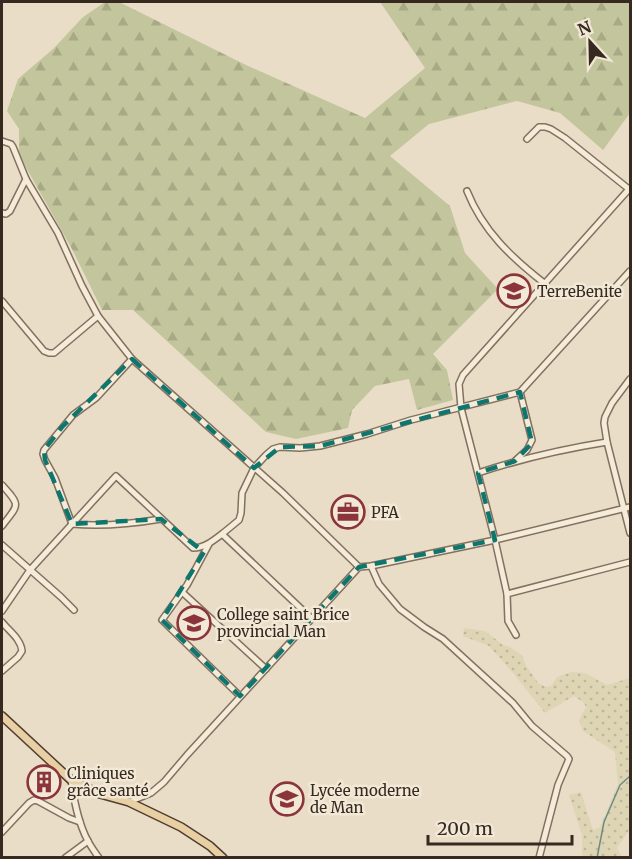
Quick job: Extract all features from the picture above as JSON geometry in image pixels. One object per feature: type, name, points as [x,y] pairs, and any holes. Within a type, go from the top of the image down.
[{"type":"main road","points":[[2,716],[71,780],[100,794],[129,802],[181,827],[222,857]]},
{"type":"street","points":[[516,635],[508,621],[507,594],[461,408],[459,384],[462,375],[630,189],[551,129],[539,127],[527,139]]},
{"type":"street","points":[[2,141],[13,147],[26,179],[57,233],[98,316],[132,359],[283,493],[359,567]]},
{"type":"street","points":[[2,213],[6,214],[10,211],[26,179]]},
{"type":"street","points":[[467,191],[485,225],[519,263],[544,283]]},
{"type":"street","points":[[2,611],[30,570],[116,476],[193,548],[209,544],[239,520],[242,493],[254,468],[273,449],[320,446],[520,392],[630,271]]},
{"type":"street","points":[[2,301],[44,351],[50,353],[54,353],[98,316]]},
{"type":"street","points":[[72,524],[55,478],[45,460],[44,450],[73,415],[96,398],[132,359]]},
{"type":"street","points":[[630,379],[612,403],[605,417],[607,442],[630,532]]},
{"type":"street","points":[[515,461],[527,450],[532,440],[520,392]]},
{"type":"street","points":[[478,473],[515,461],[607,442]]},
{"type":"street","points":[[2,485],[15,499],[16,504],[2,526]]},
{"type":"street","points":[[129,802],[151,793],[164,782],[359,567],[495,540],[630,507]]},
{"type":"street","points":[[72,524],[114,525],[160,519]]},
{"type":"street","points":[[222,534],[311,618]]},
{"type":"street","points":[[209,544],[182,592],[162,619],[240,696]]},
{"type":"street","points":[[2,545],[74,610]]},
{"type":"street","points":[[507,594],[630,562]]},
{"type":"street","points":[[371,566],[379,584],[400,609],[444,639],[517,707],[532,726],[569,759],[558,785],[539,858]]},
{"type":"street","points":[[182,592],[266,669]]},
{"type":"street","points":[[2,622],[19,641],[22,651],[2,671]]},
{"type":"street","points":[[71,780],[80,822],[88,842],[99,858]]},
{"type":"street","points":[[2,832],[34,800],[80,822]]},
{"type":"street","points":[[65,858],[88,842]]},
{"type":"highlighted area","points":[[132,359],[254,468],[280,447],[320,446],[520,392],[532,443],[515,461],[478,473],[495,540],[359,567],[240,696],[162,620],[204,552],[161,519],[72,524],[45,460],[44,450],[62,427]]},
{"type":"shaded area","points":[[464,628],[485,631],[503,645],[523,656],[525,664],[538,683],[546,687],[551,686],[557,677],[571,672],[585,673],[607,685],[630,678],[630,829],[617,848],[622,857],[582,857],[582,835],[569,795],[581,792],[593,830],[600,827],[618,784],[615,752],[583,731],[579,720],[586,707],[584,703],[574,696],[545,713],[489,646],[463,636]]},
{"type":"green space","points":[[105,2],[119,2],[246,65],[365,118],[425,68],[380,2],[630,2],[630,113],[603,150],[560,113],[517,101],[429,124],[390,156],[450,206],[465,253],[498,289],[433,354],[447,370],[453,400],[417,410],[409,379],[375,386],[352,410],[348,428],[296,439],[266,432],[133,310],[102,310],[72,249],[19,155],[19,129],[7,111],[18,79],[53,49],[83,17]]},
{"type":"waterway","points":[[597,858],[604,822],[620,785],[630,776]]},
{"type":"place","name":"TerreBenite","points":[[514,291]]},
{"type":"place","name":"PFA","points":[[348,512]]},
{"type":"place","name":"College saint Brice provincial Man","points":[[194,623]]},
{"type":"place","name":"Cliniques grâce santé","points":[[44,782]]},
{"type":"place","name":"Lycée moderne de Man","points":[[287,799]]}]
